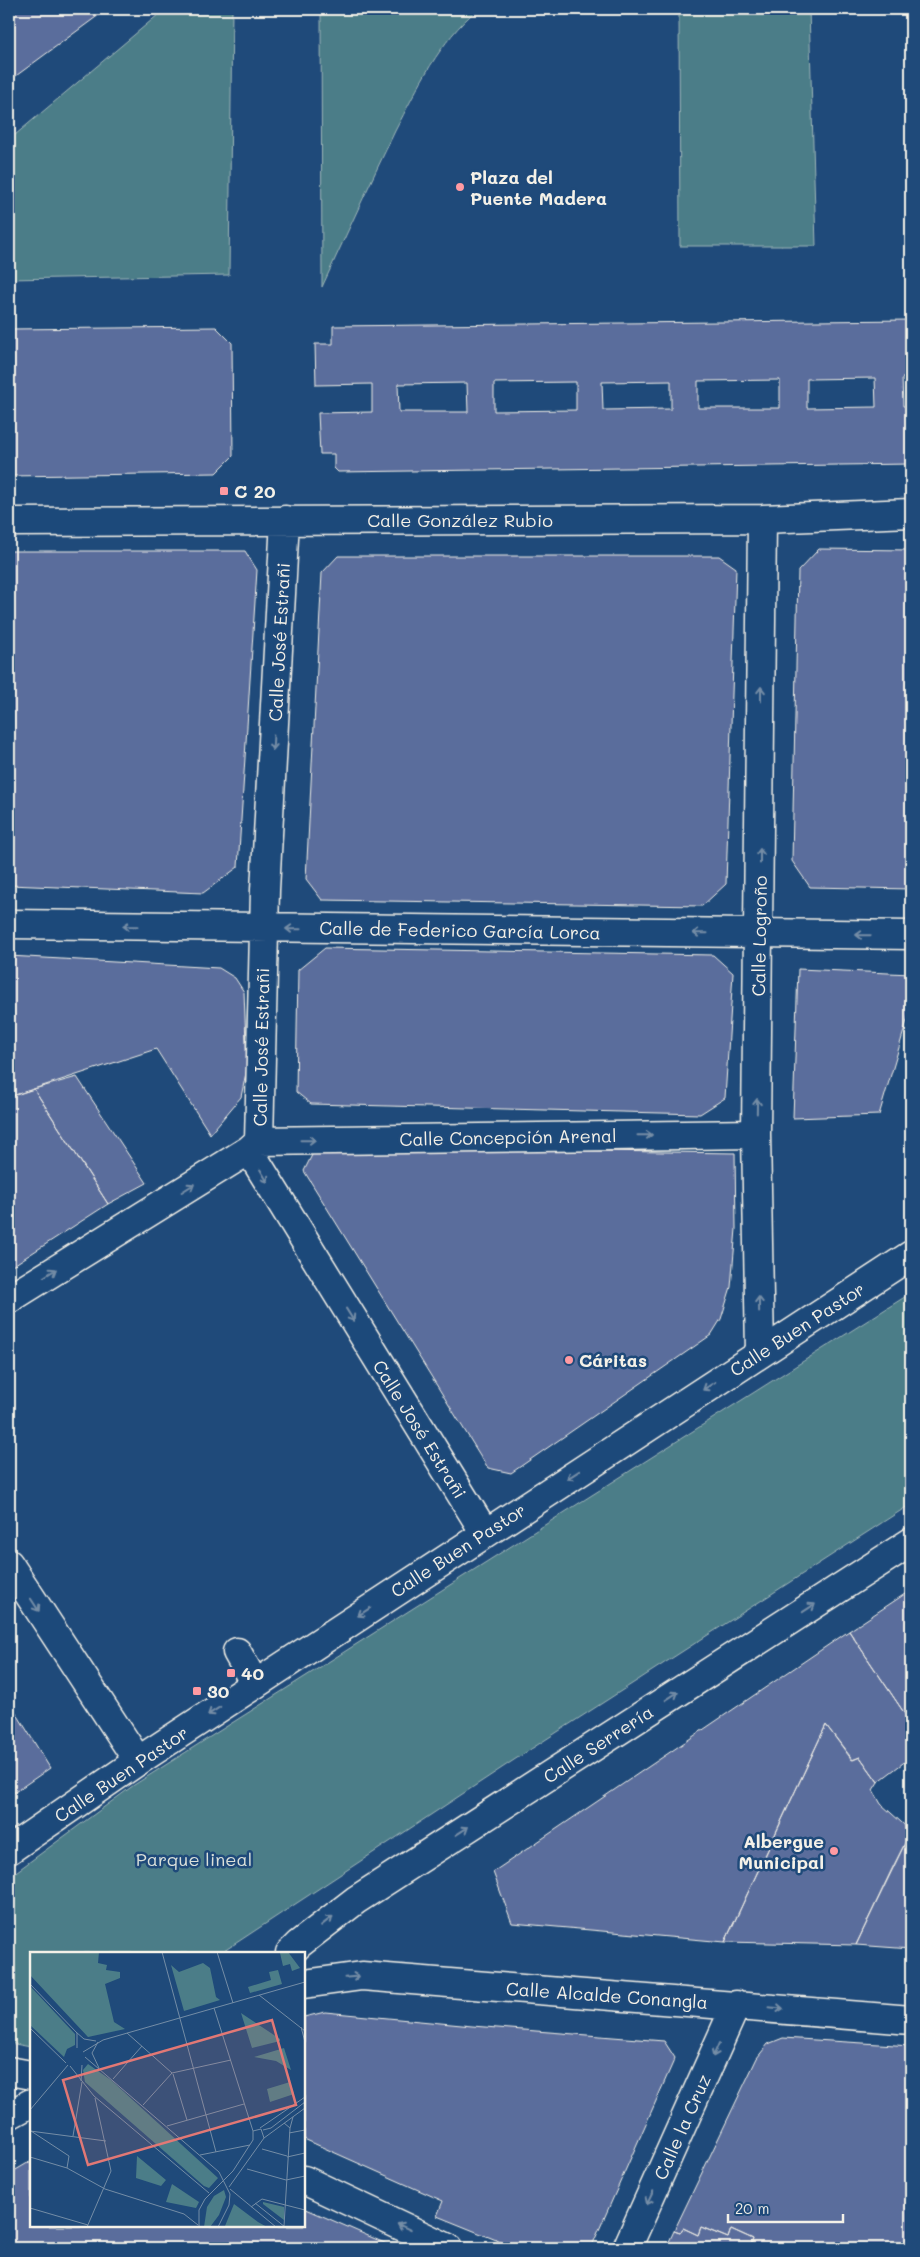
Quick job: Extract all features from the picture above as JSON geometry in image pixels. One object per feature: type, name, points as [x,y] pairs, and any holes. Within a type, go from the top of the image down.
[{"type":"street","name":"Calle González Rubio","points":[[9,522],[762,519],[911,513]]},
{"type":"street","name":"Calle Logroño","points":[[760,1352],[756,1134],[762,519]]},
{"type":"street","name":"Calle José Estrañi","points":[[285,520],[254,1146],[485,1533]]},
{"type":"street","name":"Calle de Federico García Lorca","points":[[9,924],[911,935]]},
{"type":"street","name":"Calle Concepción Arenal","points":[[254,1146],[756,1134]]},
{"type":"street","points":[[9,1299],[254,1146]]},
{"type":"street","name":"Calle Buen Pastor","points":[[9,1850],[138,1761],[760,1352],[911,1255]]},
{"type":"street","name":"Calle Serrería","points":[[291,1952],[298,1944],[356,1900],[911,1542]]},
{"type":"street","points":[[9,1564],[138,1761]]},
{"type":"street","points":[[237,1652],[255,1684]]},
{"type":"street","name":"Calle Alcalde Conangla","points":[[305,1984],[362,1976],[911,2020]]},
{"type":"street","name":"Calle la Cruz","points":[[627,2248],[736,2005]]},
{"type":"street","points":[[9,2071],[30,2075]]},
{"type":"street","points":[[9,2115],[30,2104]]},
{"type":"street","points":[[305,2180],[448,2248]]},
{"type":"green space","points":[[165,9],[232,9],[229,275],[9,279],[9,140]]},
{"type":"green space","points":[[321,9],[478,9],[452,35],[421,81],[395,131],[322,287]]},
{"type":"green space","points":[[679,9],[809,9],[816,246],[680,246]]},
{"type":"green space","name":"Parque lineal","points":[[911,1293],[911,1504],[514,1760],[223,1952],[30,1952],[30,2047],[9,2043],[9,1877],[134,1785]]},
{"type":"building","points":[[9,9],[107,9],[9,81]]},
{"type":"building","points":[[911,320],[911,378],[902,378],[903,406],[911,406],[911,464],[338,472],[334,468],[334,454],[320,454],[318,413],[372,412],[372,384],[316,385],[315,344],[333,344],[333,326]],"holes":[[[875,378],[876,407],[807,408],[807,379]],[[780,380],[780,408],[698,408],[698,381]],[[671,381],[671,409],[603,410],[602,382]],[[576,382],[576,410],[494,411],[494,383]],[[467,383],[468,412],[399,412],[398,384]]]},
{"type":"building","points":[[216,327],[232,343],[233,456],[216,473],[9,476],[9,329]]},
{"type":"building","points":[[819,549],[911,550],[911,889],[810,887],[792,861],[798,571]]},
{"type":"building","points":[[9,551],[245,551],[257,570],[238,867],[203,893],[9,885]]},
{"type":"building","points":[[338,556],[719,556],[736,568],[726,884],[702,906],[322,900],[306,879],[322,573]]},
{"type":"building","points":[[325,948],[713,955],[733,973],[725,1098],[700,1114],[311,1104],[296,1092],[298,970]]},
{"type":"building","points":[[9,956],[219,968],[235,978],[244,992],[247,1068],[241,1097],[210,1134],[156,1049],[9,1097]]},
{"type":"building","points":[[798,969],[911,974],[911,1007],[879,1115],[793,1118]]},
{"type":"building","points":[[77,1077],[147,1183],[108,1204],[34,1089]]},
{"type":"building","points":[[34,1089],[108,1204],[9,1268],[9,1097]]},
{"type":"building","points":[[316,1147],[735,1153],[736,1229],[731,1287],[721,1319],[711,1335],[511,1473],[488,1468],[304,1171]]},
{"type":"building","points":[[911,1590],[911,1723],[849,1631]]},
{"type":"building","points":[[849,1631],[911,1723],[911,1757],[878,1782],[860,1757],[853,1760],[826,1725],[725,1942],[512,1923],[493,1872]]},
{"type":"building","points":[[9,1701],[50,1768],[9,1796]]},
{"type":"building","name":"Albergue Municipal","points":[[826,1725],[852,1760],[860,1757],[878,1782],[873,1790],[881,1804],[911,1831],[856,1945],[725,1942]]},
{"type":"building","points":[[911,1831],[911,1949],[856,1945],[891,1871]]},
{"type":"building","points":[[325,2012],[664,2041],[675,2058],[591,2248],[516,2248],[437,2216],[443,2201],[305,2139],[305,2017]]},
{"type":"building","points":[[783,2038],[911,2046],[911,2248],[750,2248],[753,2239],[731,2229],[728,2238],[701,2227],[698,2235],[683,2228],[680,2233],[674,2231],[757,2058],[768,2044]]},
{"type":"building","points":[[30,2162],[30,2227],[305,2227],[305,2208],[396,2248],[9,2248],[9,2174]]},
{"type":"building","points":[[701,2227],[728,2238],[731,2229],[753,2239],[750,2248],[666,2248],[674,2231],[680,2233],[683,2228],[698,2235]]},
{"type":"place","name":"Plaza del Puente Madera","points":[[460,187]]},
{"type":"place","name":"C 20","points":[[224,491]]},
{"type":"place","name":"Cáritas","points":[[569,1360]]},
{"type":"place","name":"40","points":[[231,1673]]},
{"type":"place","name":"30","points":[[197,1691]]},
{"type":"place","name":"Albergue Municipal","points":[[834,1851]]}]
